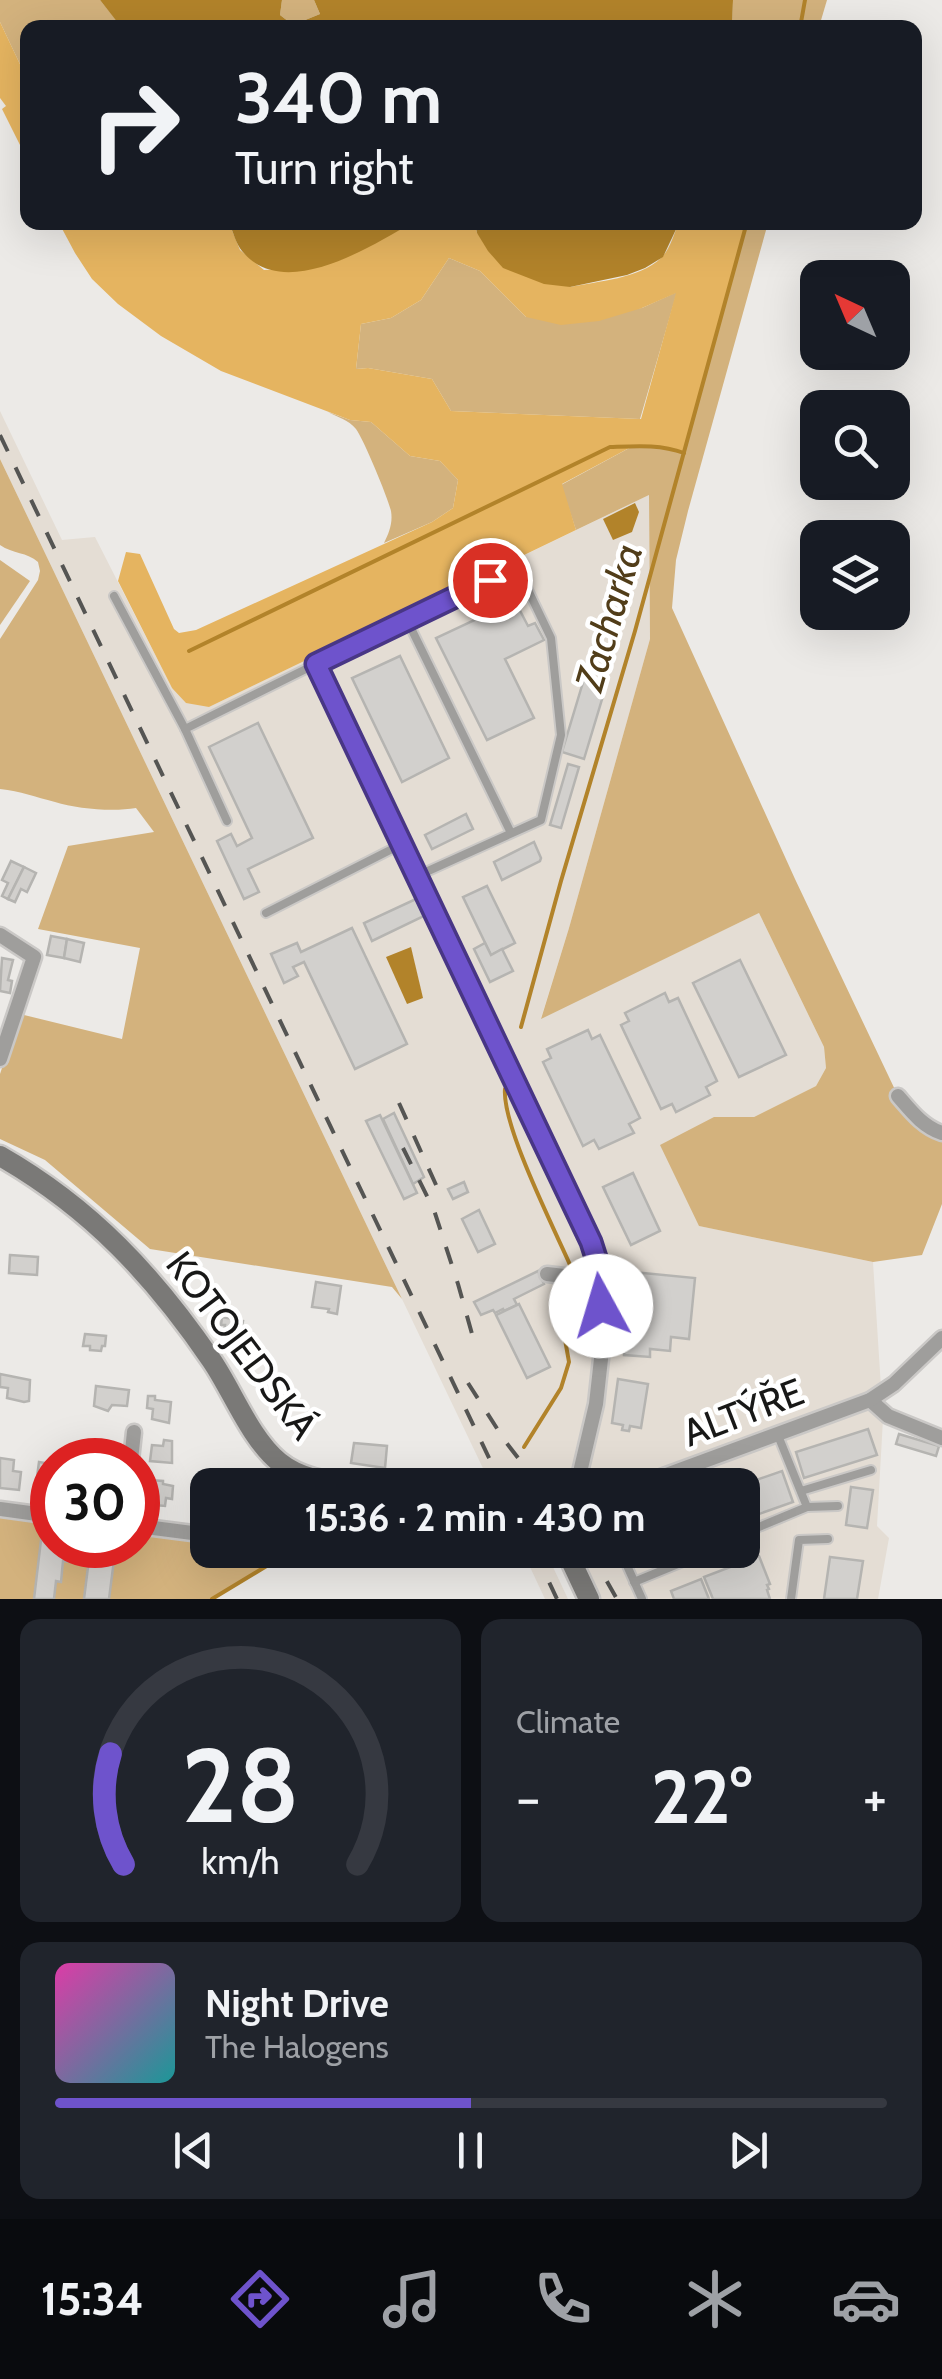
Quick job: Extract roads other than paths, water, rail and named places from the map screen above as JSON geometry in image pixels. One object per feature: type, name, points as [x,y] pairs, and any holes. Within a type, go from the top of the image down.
[{"type":"main road","name":"KOTOJEDSKÁ","points":[[0,1156],[59,1196],[118,1244],[151,1278],[271,1454],[287,1468]]},
{"type":"main road","points":[[574,1568],[589,1599]]},
{"type":"street","points":[[0,935],[34,956],[0,1059]]},
{"type":"street","points":[[898,1096],[917,1117],[942,1133]]},
{"type":"street","points":[[581,1468],[596,1404],[604,1332],[598,1264]]},
{"type":"street","points":[[547,1274],[598,1280]]},
{"type":"street","name":"ALTÝŘE","points":[[685,1468],[870,1400],[894,1384],[942,1338]]},
{"type":"street","points":[[870,1400],[888,1416],[942,1438]]},
{"type":"street","points":[[133,1438],[134,1432]]},
{"type":"street","points":[[0,1509],[30,1513]]},
{"type":"street","points":[[160,1529],[190,1533]]},
{"type":"lane","points":[[185,729],[517,567],[551,638],[561,735],[541,820],[417,876]]},
{"type":"lane","points":[[114,596],[185,729],[227,821]]},
{"type":"lane","points":[[407,620],[510,833]]},
{"type":"lane","points":[[316,664],[591,1242],[598,1264]]},
{"type":"lane","points":[[266,913],[402,844]]},
{"type":"lane","points":[[777,1433],[807,1507]]},
{"type":"lane","points":[[801,1491],[872,1470]]},
{"type":"lane","points":[[760,1527],[807,1507],[838,1506]]},
{"type":"lane","points":[[791,1599],[799,1540],[828,1540]]},
{"type":"lane","points":[[628,1568],[642,1599]]},
{"type":"lane","points":[[634,1582],[668,1568]]},
{"type":"waterway","name":"Zacharka","points":[[801,20],[805,0]]},
{"type":"waterway","name":"Zacharka","points":[[521,1027],[745,230]]},
{"type":"waterway","points":[[189,651],[610,447],[657,447],[684,453]]},
{"type":"waterway","name":"Zacharka","points":[[505,1089],[506,1106],[520,1151],[571,1267]]},
{"type":"waterway","name":"Zacharka","points":[[524,1447],[561,1388],[569,1362],[560,1312],[566,1287]]},
{"type":"waterway","name":"Zacharka","points":[[212,1599],[263,1568]]},
{"type":"railway","points":[[0,435],[494,1468]]},
{"type":"railway","points":[[399,1103],[437,1187]]},
{"type":"railway","points":[[403,1148],[434,1210],[474,1341]]},
{"type":"railway","points":[[468,1383],[526,1468]]},
{"type":"railway","points":[[542,1568],[557,1599]]},
{"type":"railway","points":[[599,1568],[617,1599]]}]
